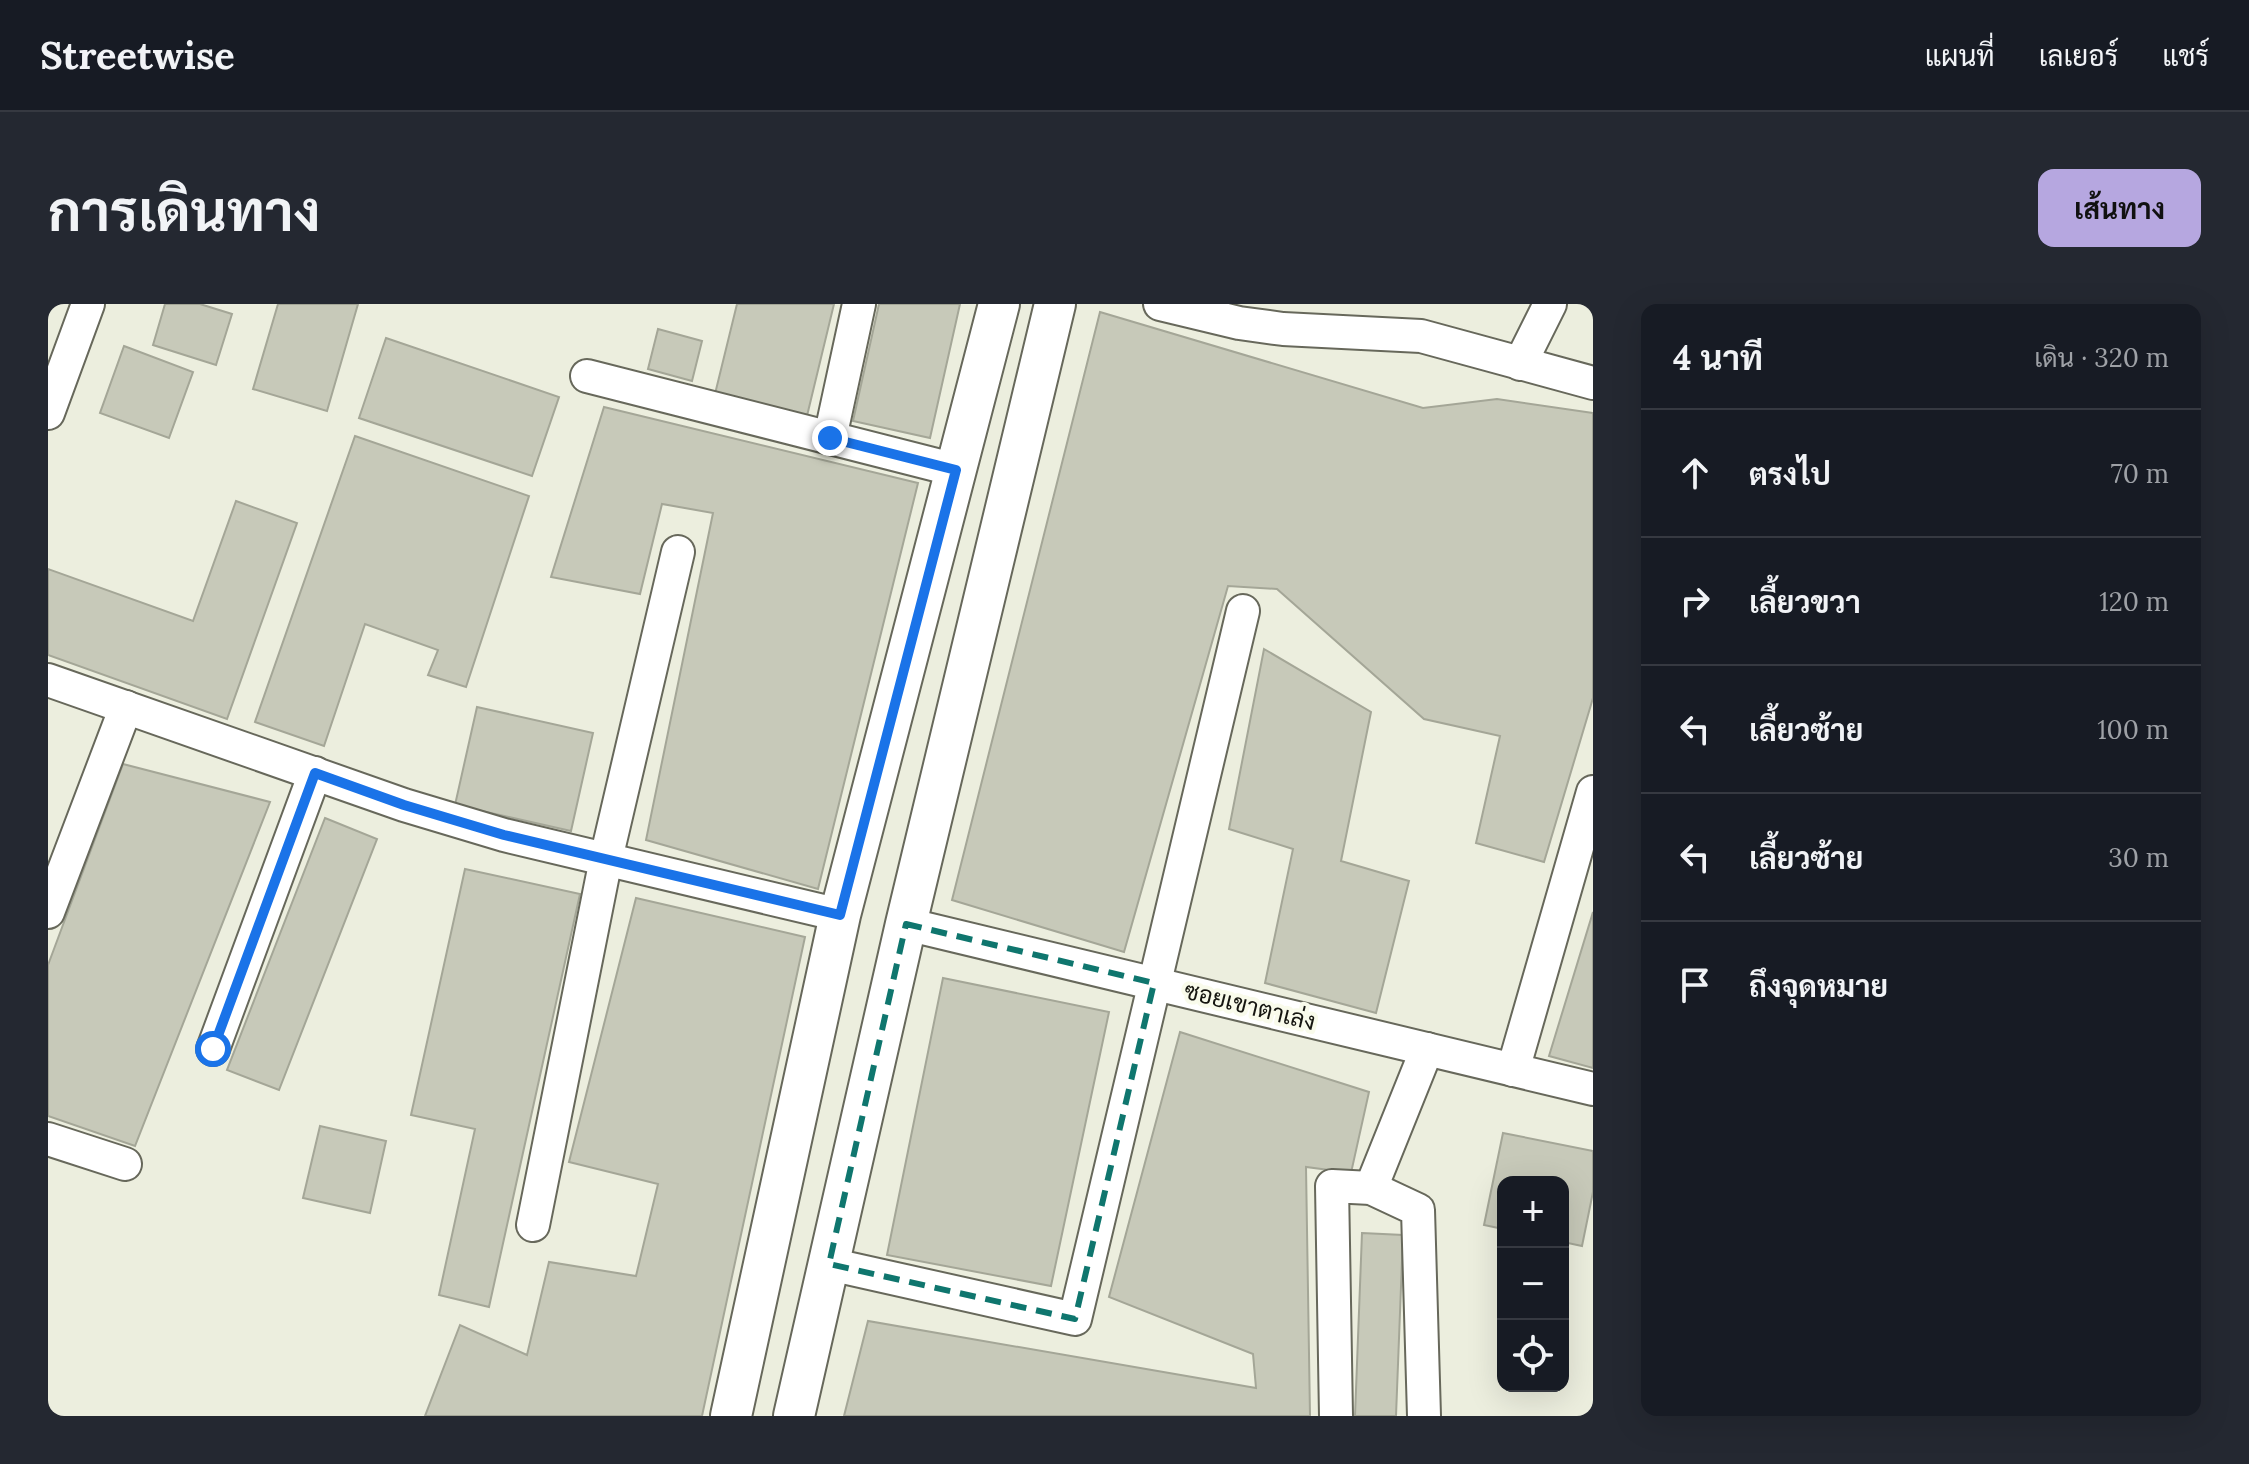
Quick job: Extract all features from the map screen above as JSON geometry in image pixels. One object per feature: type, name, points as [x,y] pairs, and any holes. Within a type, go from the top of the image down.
[{"type":"main road","points":[[731,1416],[840,915],[999,304]]},
{"type":"main road","points":[[794,1416],[906,924],[1055,304]]},
{"type":"street","points":[[48,413],[88,304]]},
{"type":"street","points":[[830,438],[859,304]]},
{"type":"street","points":[[1160,304],[1269,327],[1421,336],[1593,383]]},
{"type":"street","points":[[1520,364],[1550,304]]},
{"type":"street","points":[[587,376],[956,470]]},
{"type":"street","points":[[533,1225],[606,859],[678,552]]},
{"type":"street","points":[[829,1264],[1075,1319],[1243,611]]},
{"type":"street","points":[[48,680],[404,805],[504,835],[840,915]]},
{"type":"street","points":[[48,912],[126,707]]},
{"type":"street","points":[[213,1049],[315,773]]},
{"type":"street","points":[[1513,1070],[1593,792]]},
{"type":"street","name":"ซอยเขาตาเล่ง","points":[[906,924],[1593,1089]]},
{"type":"street","points":[[1371,1188],[1427,1049]]},
{"type":"street","points":[[48,1139],[125,1164]]},
{"type":"street","points":[[1336,1416],[1332,1186],[1371,1188],[1418,1210],[1424,1416]]},
{"type":"highlighted area","points":[[906,924],[1154,983],[1075,1319],[829,1264]]},
{"type":"building","points":[[165,304],[200,304],[232,314],[216,365],[153,345]]},
{"type":"building","points":[[278,304],[358,304],[327,411],[253,389]]},
{"type":"building","points":[[737,304],[834,304],[806,420],[714,398]]},
{"type":"building","points":[[879,304],[960,304],[930,438],[853,421]]},
{"type":"building","points":[[1100,312],[1423,408],[1497,399],[1593,413],[1593,698],[1544,862],[1476,843],[1500,736],[1424,719],[1277,589],[1228,586],[1124,952],[952,900]]},
{"type":"building","points":[[658,329],[702,341],[692,381],[648,369]]},
{"type":"building","points":[[386,338],[559,397],[532,476],[359,418]]},
{"type":"building","points":[[124,346],[193,372],[169,438],[100,413]]},
{"type":"building","points":[[604,407],[918,483],[818,889],[646,840],[713,513],[662,504],[640,594],[551,577]]},
{"type":"building","points":[[355,436],[529,496],[466,687],[428,675],[438,650],[365,624],[324,746],[255,722]]},
{"type":"building","points":[[236,501],[297,523],[227,719],[48,655],[48,569],[193,621]]},
{"type":"building","points":[[1264,649],[1371,712],[1341,861],[1409,881],[1376,1013],[1265,983],[1293,849],[1229,829]]},
{"type":"building","points":[[477,707],[593,733],[571,831],[455,805]]},
{"type":"building","points":[[123,764],[270,802],[135,1146],[48,1116],[48,965]]},
{"type":"building","points":[[325,818],[377,839],[279,1090],[227,1070]]},
{"type":"building","points":[[465,869],[580,894],[489,1307],[439,1295],[475,1129],[411,1115]]},
{"type":"building","points":[[636,898],[805,937],[702,1416],[425,1416],[460,1325],[527,1355],[549,1262],[636,1276],[658,1184],[569,1162]]},
{"type":"building","points":[[1593,912],[1593,1068],[1549,1056]]},
{"type":"building","points":[[943,978],[1109,1012],[1051,1286],[887,1255]]},
{"type":"building","points":[[1180,1032],[1369,1092],[1351,1173],[1306,1167],[1310,1416],[844,1416],[868,1321],[1256,1388],[1253,1354],[1109,1297]]},
{"type":"building","points":[[320,1126],[386,1141],[370,1213],[303,1198]]},
{"type":"building","points":[[1503,1133],[1593,1151],[1593,1192],[1582,1246],[1569,1243],[1569,1176],[1497,1176],[1497,1228],[1484,1225]]},
{"type":"building","points":[[1362,1233],[1403,1235],[1396,1416],[1355,1416]]},
{"type":"route","points":[[213,1049],[315,773],[404,805],[504,835],[840,915],[956,470],[830,438]]}]
